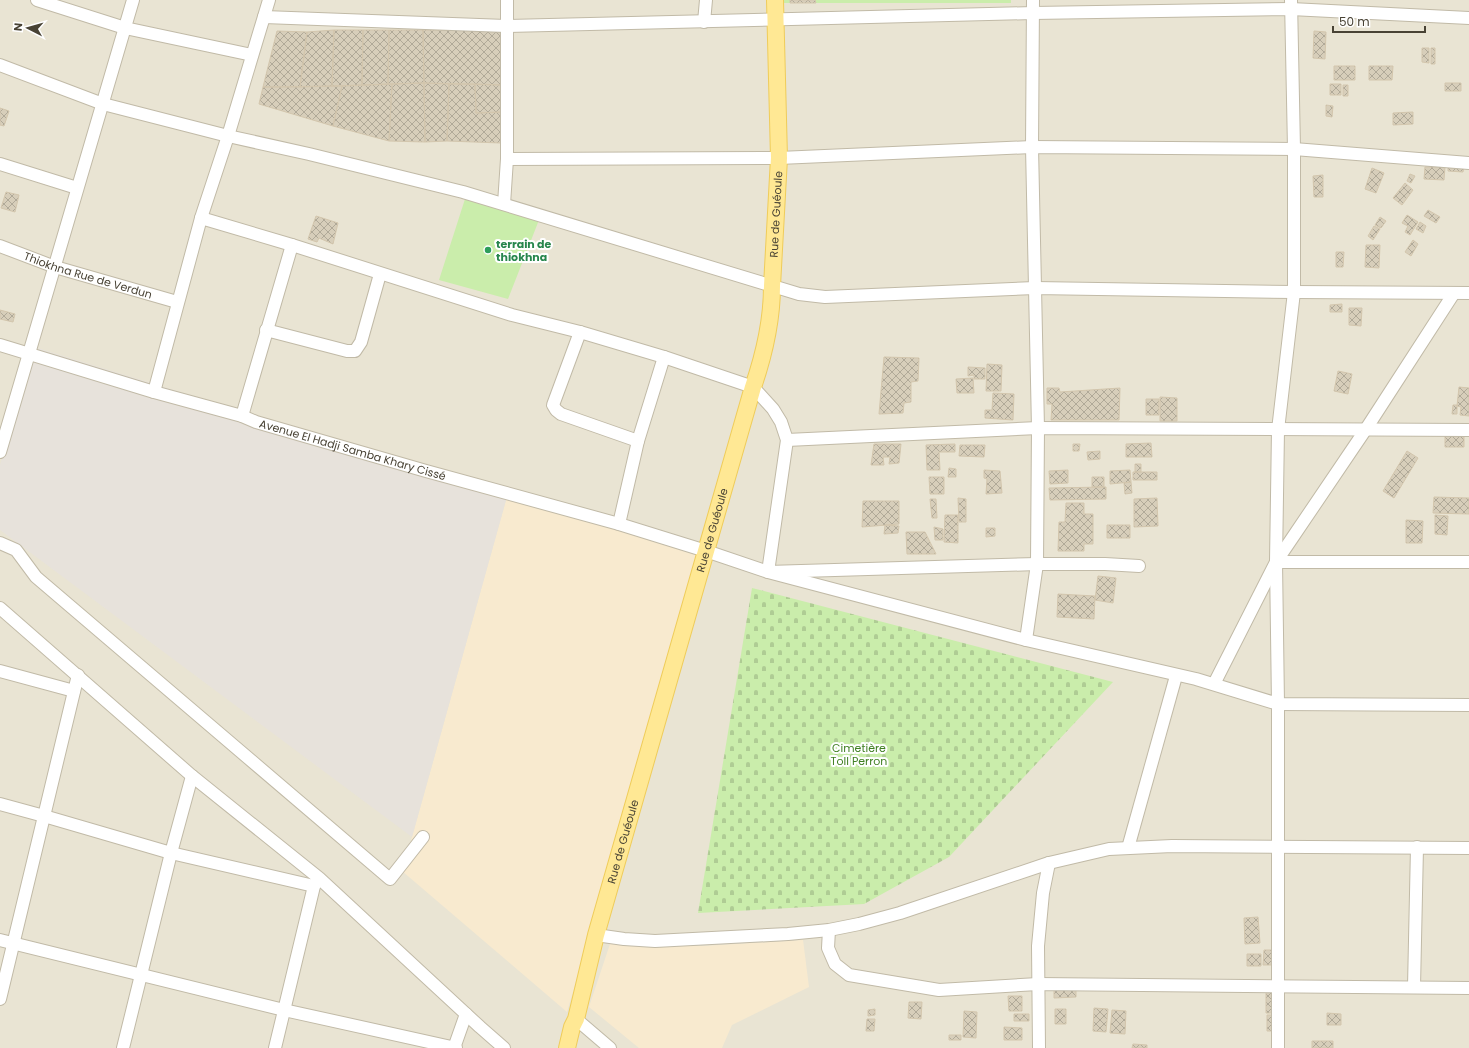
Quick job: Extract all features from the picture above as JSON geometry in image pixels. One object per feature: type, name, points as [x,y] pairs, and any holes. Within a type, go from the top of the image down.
[{"type":"main road","name":"Rue de Guéoule","points":[[567,1048],[572,1027],[576,1019],[596,935],[753,388],[763,360],[772,304],[779,158],[775,0]]},
{"type":"street","points":[[37,0],[125,28],[252,55]]},
{"type":"street","points":[[0,452],[2,436],[29,354],[133,0]]},
{"type":"street","points":[[154,392],[177,302],[201,218],[228,136],[269,0]]},
{"type":"street","points":[[504,204],[506,159],[507,0]]},
{"type":"street","points":[[704,22],[706,0]]},
{"type":"street","points":[[1026,640],[1037,564],[1038,428],[1032,147],[1032,0]]},
{"type":"street","points":[[264,17],[506,26],[1033,13],[1291,4],[1469,18]]},
{"type":"street","points":[[1278,1048],[1278,704],[1276,562],[1278,430],[1294,292],[1294,149],[1291,4]]},
{"type":"street","points":[[0,65],[103,104],[228,136],[309,154],[455,190],[799,294],[825,297],[1035,288],[1469,293]]},
{"type":"street","points":[[506,159],[779,158],[1032,147],[1294,149],[1469,163]]},
{"type":"street","points":[[0,164],[77,188]]},
{"type":"street","points":[[201,218],[292,245],[512,315],[580,332],[664,357],[753,388],[773,409],[781,422],[787,440],[768,572],[1037,564],[1105,564],[1139,566]]},
{"type":"street","points":[[242,416],[292,245]]},
{"type":"street","name":"Thiokhna Rue de Verdun","points":[[0,246],[55,267],[177,302]]},
{"type":"street","points":[[266,330],[347,351],[355,351],[362,342],[380,274]]},
{"type":"street","points":[[1214,684],[1276,562],[1366,429],[1454,293]]},
{"type":"street","points":[[580,332],[553,405],[561,414],[638,440]]},
{"type":"street","name":"Avenue El Hadji Samba Khary Cissé","points":[[0,345],[426,472],[619,524],[768,572],[1026,640],[1214,684],[1278,704],[1469,705]]},
{"type":"street","points":[[619,524],[638,440],[664,357]]},
{"type":"street","points":[[787,440],[1038,428],[1469,430]]},
{"type":"street","points":[[0,543],[16,550],[36,577],[390,879],[423,837]]},
{"type":"street","points":[[1276,562],[1469,562]]},
{"type":"street","points":[[0,608],[316,882],[504,1048]]},
{"type":"street","points":[[0,671],[74,691]]},
{"type":"street","points":[[0,999],[78,675]]},
{"type":"street","points":[[1128,848],[1176,676]]},
{"type":"street","points":[[122,1048],[171,852],[192,776]]},
{"type":"street","points":[[0,804],[171,852],[316,882]]},
{"type":"street","points":[[596,935],[655,941],[773,935],[829,930],[900,913],[1049,863],[1109,849],[1278,846],[1469,848]]},
{"type":"street","points":[[1414,987],[1417,847]]},
{"type":"street","points":[[1039,1048],[1038,946],[1043,893],[1049,863]]},
{"type":"street","points":[[275,1048],[316,882]]},
{"type":"street","points":[[829,930],[828,948],[830,953],[835,964],[849,975],[939,990],[1038,984],[1278,985],[1469,988]]},
{"type":"street","points":[[0,940],[418,1044],[455,1048],[466,1014]]},
{"type":"street","points":[[576,1019],[610,1048]]},
{"type":"shaded area","points":[[0,0],[1469,0],[1469,1048],[0,1048]]},
{"type":"shaded area","points":[[34,347],[508,493],[412,837],[0,530],[0,465]]},
{"type":"shaded area","points":[[508,493],[705,547],[567,1012],[402,871]]},
{"type":"shaded area","points":[[803,940],[809,987],[732,1025],[722,1048],[639,1048],[589,1007],[611,941],[660,946],[703,946]]},
{"type":"green space","points":[[778,0],[1011,0],[1011,3],[778,3]]},
{"type":"green space","name":"terrain de thiokhna","points":[[465,199],[539,220],[508,299],[439,280]]},
{"type":"green space","name":"Cimetière Toll Perron","points":[[752,588],[1113,682],[949,857],[864,904],[698,913]]},
{"type":"building","points":[[790,0],[815,0],[816,3],[790,3]]},
{"type":"building","points":[[334,30],[332,86],[300,87],[307,32]]},
{"type":"building","points":[[334,30],[363,30],[362,85],[332,86]]},
{"type":"building","points":[[363,30],[389,30],[388,84],[362,85]]},
{"type":"building","points":[[389,30],[423,30],[424,83],[388,84]]},
{"type":"building","points":[[423,30],[503,31],[503,85],[424,83]]},
{"type":"building","points":[[277,31],[307,32],[300,87],[263,87]]},
{"type":"building","points":[[1314,31],[1326,32],[1325,59],[1313,58]]},
{"type":"building","points":[[1422,48],[1429,48],[1429,63],[1422,62]]},
{"type":"building","points":[[1431,48],[1435,48],[1435,64],[1431,64]]},
{"type":"building","points":[[1334,66],[1355,66],[1355,80],[1334,80]]},
{"type":"building","points":[[1369,66],[1393,66],[1392,80],[1369,80]]},
{"type":"building","points":[[424,83],[425,142],[389,141],[392,84]]},
{"type":"building","points":[[424,83],[449,84],[447,141],[425,142]]},
{"type":"building","points":[[1445,83],[1461,83],[1461,91],[1445,91]]},
{"type":"building","points":[[392,84],[389,141],[333,126],[342,86]]},
{"type":"building","points":[[449,84],[475,84],[476,113],[503,112],[501,143],[447,141]]},
{"type":"building","points":[[475,84],[503,85],[503,112],[476,113]]},
{"type":"building","points":[[1330,84],[1341,84],[1341,95],[1330,95]]},
{"type":"building","points":[[1343,85],[1348,85],[1348,96],[1343,96]]},
{"type":"building","points":[[342,86],[333,126],[259,104],[263,87]]},
{"type":"building","points":[[1326,105],[1333,106],[1332,117],[1326,116]]},
{"type":"building","points":[[0,108],[9,111],[4,126],[0,125]]},
{"type":"building","points":[[1413,112],[1413,124],[1393,125],[1393,113]]},
{"type":"building","points":[[1448,165],[1464,166],[1463,172],[1448,171]]},
{"type":"building","points":[[1425,167],[1445,167],[1444,180],[1424,179]]},
{"type":"building","points":[[1372,168],[1384,173],[1376,193],[1365,189]]},
{"type":"building","points":[[1410,174],[1415,176],[1411,183],[1407,181]]},
{"type":"building","points":[[1323,175],[1323,197],[1314,197],[1313,176]]},
{"type":"building","points":[[1405,183],[1413,190],[1402,205],[1393,198]]},
{"type":"building","points":[[6,192],[19,195],[15,212],[1,208]]},
{"type":"building","points":[[1428,210],[1440,217],[1436,223],[1424,216]]},
{"type":"building","points":[[1407,215],[1418,222],[1410,235],[1405,232],[1408,226],[1402,223]]},
{"type":"building","points":[[316,216],[338,223],[333,244],[319,238],[317,242],[308,239]]},
{"type":"building","points":[[1380,217],[1386,221],[1381,228],[1375,225]]},
{"type":"building","points":[[1420,222],[1426,226],[1423,233],[1416,229]]},
{"type":"building","points":[[1374,226],[1380,229],[1373,240],[1368,236]]},
{"type":"building","points":[[1413,240],[1418,244],[1411,256],[1405,252]]},
{"type":"building","points":[[1366,245],[1380,245],[1379,268],[1365,267]]},
{"type":"building","points":[[1336,252],[1344,252],[1343,267],[1336,267]]},
{"type":"building","points":[[1342,304],[1342,312],[1330,312],[1330,305]]},
{"type":"building","points":[[1349,308],[1362,308],[1361,326],[1349,325]]},
{"type":"building","points":[[0,310],[15,314],[13,322],[0,319]]},
{"type":"building","points":[[884,357],[919,358],[918,381],[911,382],[911,402],[904,403],[903,413],[879,414]]},
{"type":"building","points":[[987,364],[1002,365],[1001,391],[986,391]]},
{"type":"building","points":[[968,367],[985,368],[985,379],[974,379],[974,375],[968,376]]},
{"type":"building","points":[[1338,371],[1352,374],[1348,394],[1334,391]]},
{"type":"building","points":[[973,378],[974,393],[957,393],[956,379]]},
{"type":"building","points":[[1459,387],[1469,388],[1469,416],[1460,415],[1461,407],[1457,406]]},
{"type":"building","points":[[1047,388],[1059,388],[1060,392],[1120,388],[1119,420],[1051,420],[1052,404],[1047,404]]},
{"type":"building","points":[[993,393],[1014,394],[1013,420],[985,418],[985,410],[992,410]]},
{"type":"building","points":[[1160,397],[1177,398],[1177,421],[1160,421]]},
{"type":"building","points":[[1146,399],[1159,399],[1159,415],[1146,415]]},
{"type":"building","points":[[1453,405],[1457,405],[1457,414],[1452,414]]},
{"type":"building","points":[[1445,433],[1464,433],[1464,447],[1445,447]]},
{"type":"building","points":[[1151,443],[1152,457],[1126,457],[1126,444]]},
{"type":"building","points":[[874,444],[901,444],[899,463],[889,464],[890,457],[883,457],[884,465],[871,465]]},
{"type":"building","points":[[955,444],[955,452],[939,452],[940,470],[927,470],[926,445]]},
{"type":"building","points":[[1073,444],[1080,444],[1079,451],[1073,451]]},
{"type":"building","points":[[960,445],[985,445],[984,457],[959,456]]},
{"type":"building","points":[[1100,451],[1100,459],[1088,460],[1087,452]]},
{"type":"building","points":[[1407,451],[1418,458],[1394,498],[1383,491]]},
{"type":"building","points":[[1135,464],[1141,464],[1141,472],[1135,472]]},
{"type":"building","points":[[949,468],[956,469],[956,477],[948,477]]},
{"type":"building","points":[[984,470],[1000,471],[1002,493],[986,494],[987,479],[984,478]]},
{"type":"building","points":[[1068,470],[1068,483],[1050,484],[1049,471]]},
{"type":"building","points":[[1130,470],[1131,482],[1110,484],[1110,471]]},
{"type":"building","points":[[1133,472],[1157,472],[1157,480],[1133,480]]},
{"type":"building","points":[[929,477],[944,477],[944,494],[930,494]]},
{"type":"building","points":[[1092,477],[1104,477],[1104,487],[1092,487]]},
{"type":"building","points":[[1131,482],[1132,493],[1125,494],[1124,483]]},
{"type":"building","points":[[1106,487],[1106,499],[1050,500],[1049,488]]},
{"type":"building","points":[[1434,497],[1469,498],[1469,514],[1433,513]]},
{"type":"building","points":[[958,498],[966,499],[966,522],[959,522]]},
{"type":"building","points":[[1157,498],[1158,526],[1134,527],[1134,499]]},
{"type":"building","points":[[930,499],[936,499],[937,518],[932,518]]},
{"type":"building","points":[[863,501],[899,501],[899,524],[862,527]]},
{"type":"building","points":[[1066,503],[1084,503],[1084,514],[1093,514],[1093,544],[1084,544],[1084,551],[1058,551],[1059,522],[1065,522]]},
{"type":"building","points":[[945,515],[958,515],[958,543],[944,542]]},
{"type":"building","points":[[1435,515],[1448,516],[1447,535],[1435,534]]},
{"type":"building","points":[[1406,520],[1423,521],[1422,543],[1406,543]]},
{"type":"building","points":[[885,525],[899,526],[898,533],[884,534]]},
{"type":"building","points":[[1107,525],[1130,525],[1130,538],[1107,538]]},
{"type":"building","points":[[934,527],[943,529],[943,540],[935,540]]},
{"type":"building","points":[[986,528],[995,528],[995,536],[986,537]]},
{"type":"building","points":[[906,532],[925,532],[936,554],[907,554]]},
{"type":"building","points":[[1098,576],[1116,578],[1113,603],[1095,600]]},
{"type":"building","points":[[1058,594],[1095,596],[1094,619],[1057,617]]},
{"type":"building","points":[[1258,917],[1260,943],[1245,944],[1244,918]]},
{"type":"building","points":[[1264,950],[1275,950],[1275,965],[1263,965]]},
{"type":"building","points":[[1247,954],[1261,954],[1261,966],[1247,966]]},
{"type":"building","points":[[1054,986],[1076,986],[1076,997],[1054,998]]},
{"type":"building","points":[[1266,986],[1275,986],[1275,1013],[1266,1013]]},
{"type":"building","points":[[1008,996],[1022,996],[1022,1011],[1009,1011]]},
{"type":"building","points":[[909,1002],[922,1002],[921,1019],[908,1018]]},
{"type":"building","points":[[1094,1008],[1108,1009],[1106,1032],[1093,1031]]},
{"type":"building","points":[[875,1009],[875,1015],[868,1016],[868,1010]]},
{"type":"building","points":[[1055,1009],[1066,1009],[1066,1024],[1055,1024]]},
{"type":"building","points":[[1112,1010],[1126,1011],[1125,1034],[1110,1033]]},
{"type":"building","points":[[964,1011],[977,1012],[976,1038],[963,1037]]},
{"type":"building","points":[[1327,1013],[1341,1014],[1341,1025],[1327,1025]]},
{"type":"building","points":[[1014,1014],[1029,1014],[1029,1021],[1014,1021]]},
{"type":"building","points":[[1267,1015],[1275,1015],[1275,1031],[1267,1031]]},
{"type":"building","points":[[867,1019],[875,1019],[874,1031],[866,1031]]},
{"type":"building","points":[[1004,1027],[1022,1028],[1022,1040],[1004,1040]]},
{"type":"building","points":[[949,1035],[961,1035],[961,1040],[949,1040]]},
{"type":"building","points":[[1312,1041],[1333,1041],[1333,1048],[1312,1048]]},
{"type":"building","points":[[1133,1044],[1147,1045],[1147,1048],[1132,1048]]},
{"type":"place","name":"terrain de thiokhna","points":[[488,250]]}]
